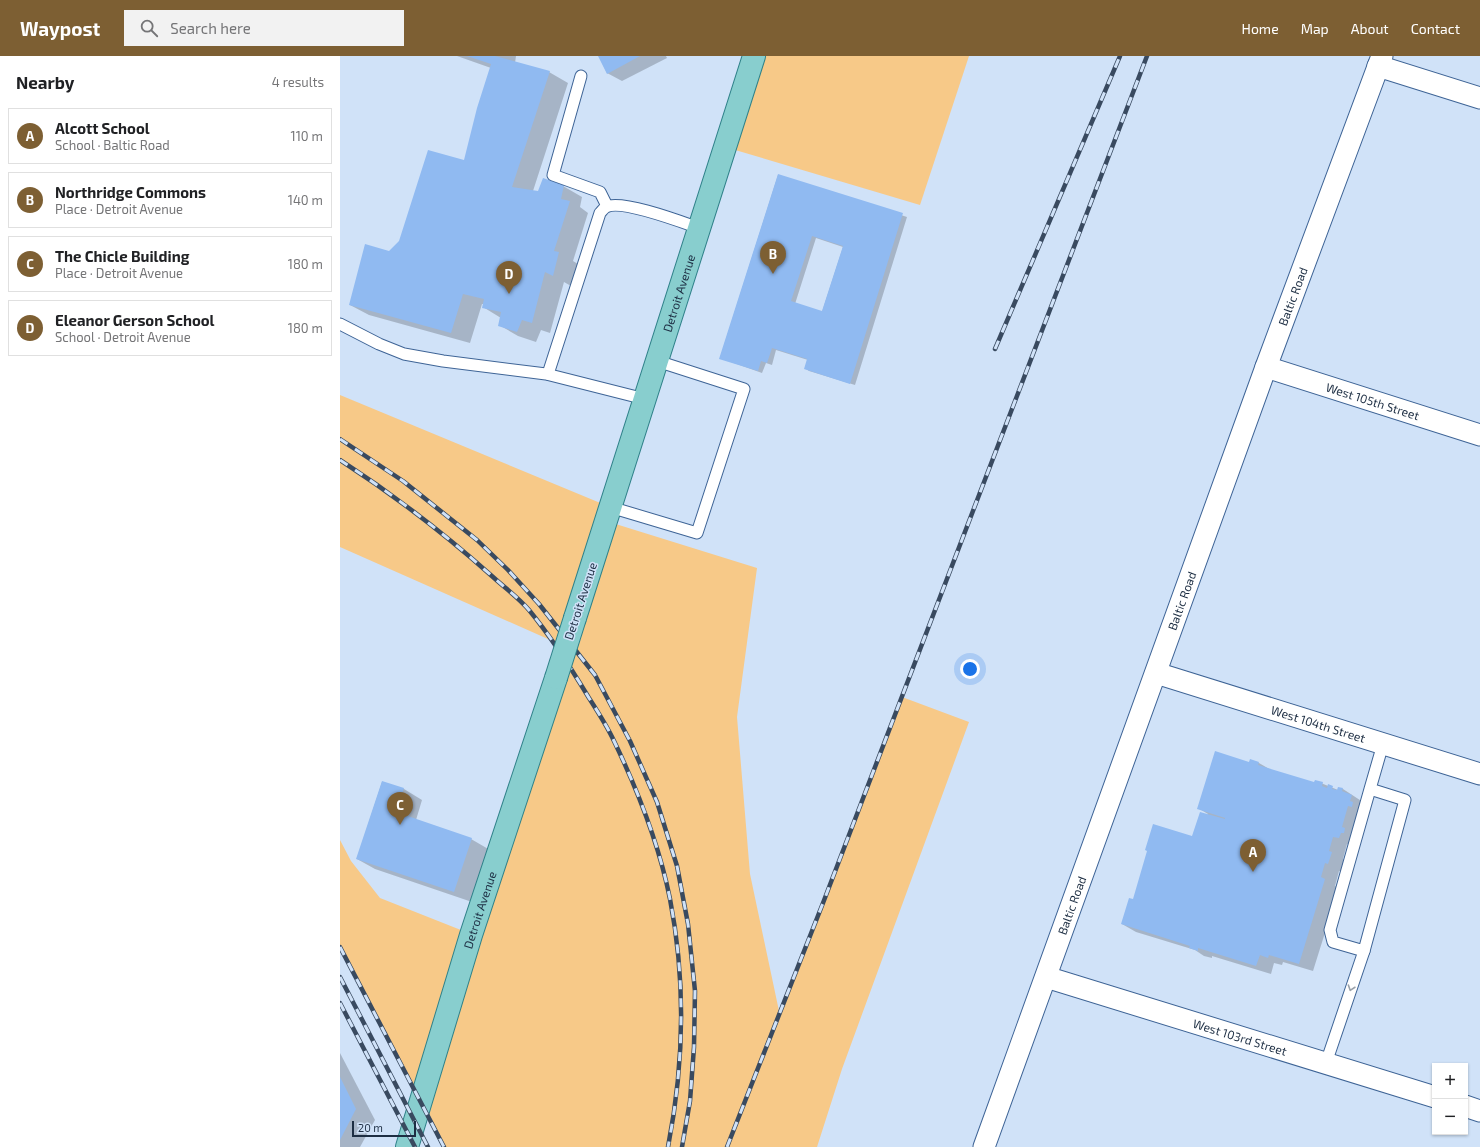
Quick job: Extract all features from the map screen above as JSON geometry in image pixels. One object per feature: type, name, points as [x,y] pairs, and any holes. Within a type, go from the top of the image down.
[{"type":"main road","name":"Detroit Avenue","points":[[407,1147],[471,935],[556,678],[754,56]]},
{"type":"street","points":[[1380,61],[1480,98]]},
{"type":"street","name":"Baltic Road","points":[[984,1147],[1266,367],[1380,61]]},
{"type":"street","name":"West 105th Street","points":[[1266,367],[1480,435]]},
{"type":"street","name":"West 104th Street","points":[[1156,673],[1480,774]]},
{"type":"street","name":"West 103rd Street","points":[[1046,977],[1432,1096]]},
{"type":"street","points":[[1468,1107],[1480,1111]]},
{"type":"lane","points":[[581,76],[553,175],[600,192],[607,206]]},
{"type":"lane","points":[[548,374],[600,213],[607,206],[617,205],[632,207],[700,228]]},
{"type":"lane","points":[[340,324],[379,344],[404,354],[443,361],[548,374],[645,399]]},
{"type":"lane","points":[[610,507],[697,533],[744,389],[657,361]]},
{"type":"lane","points":[[1364,951],[1333,942],[1330,930],[1383,744]]},
{"type":"lane","points":[[1326,1063],[1364,951],[1405,800],[1370,789]]},
{"type":"shaded area","points":[[754,56],[969,56],[920,205],[725,147]]},
{"type":"shaded area","points":[[340,395],[610,507],[606,521],[757,568],[737,717],[750,874],[779,1011],[902,697],[969,722],[842,1069],[817,1147],[444,1147],[340,945],[340,840],[351,861],[380,898],[471,934],[566,647],[340,547]]},
{"type":"building","points":[[467,56],[495,56],[550,71],[512,187],[538,191],[543,178],[564,185],[561,199],[570,201],[554,251],[559,252],[553,276],[545,272],[532,323],[522,320],[517,332],[498,326],[501,312],[482,308],[484,299],[463,294],[451,333],[349,305],[365,244],[389,251],[399,241],[428,150],[464,160],[477,108],[491,64]]},
{"type":"building","points":[[598,56],[640,56],[607,74]]},
{"type":"building","points":[[778,174],[903,213],[850,384],[804,369],[807,359],[772,348],[767,363],[761,361],[758,371],[719,359]],"holes":[[[812,236],[843,246],[822,311],[791,301]]]},
{"type":"building","points":[[1215,751],[1249,762],[1250,759],[1259,762],[1258,765],[1314,782],[1315,780],[1323,782],[1322,786],[1327,788],[1328,784],[1333,786],[1332,789],[1337,790],[1338,787],[1343,788],[1342,791],[1352,795],[1350,801],[1353,802],[1352,807],[1348,806],[1342,827],[1345,828],[1344,833],[1341,833],[1339,838],[1333,837],[1329,851],[1332,852],[1328,864],[1325,863],[1321,877],[1325,879],[1299,964],[1269,955],[1268,958],[1260,955],[1256,966],[1198,948],[1198,951],[1189,948],[1190,946],[1121,924],[1129,898],[1133,899],[1153,824],[1192,836],[1200,812],[1225,819],[1197,809]]},
{"type":"building","points":[[382,781],[404,788],[396,812],[472,838],[454,892],[356,859]]},
{"type":"building","points":[[340,1077],[356,1109],[340,1140]]},
{"type":"railway","points":[[995,349],[1120,56]]},
{"type":"railway","points":[[727,1147],[823,903],[1147,56]]},
{"type":"railway","points":[[340,439],[403,481],[477,540],[508,570],[539,604],[595,675],[630,741],[657,802],[677,866],[688,924],[695,991],[694,1047],[690,1101],[682,1147]]},
{"type":"railway","points":[[340,460],[380,487],[438,530],[525,606],[546,631],[568,664],[614,741],[639,798],[654,838],[670,899],[675,930],[679,961],[681,1023],[677,1085],[668,1147]]},
{"type":"railway","points":[[340,947],[444,1147]]},
{"type":"railway","points":[[340,977],[428,1147]]},
{"type":"railway","points":[[340,1003],[415,1147]]},
{"type":"place","name":"Northridge Commons","points":[[773,274]]},
{"type":"place","name":"Eleanor Gerson School","points":[[509,294]]},
{"type":"place","name":"The Chicle Building","points":[[400,825]]},
{"type":"place","name":"Alcott School","points":[[1253,872]]}]
